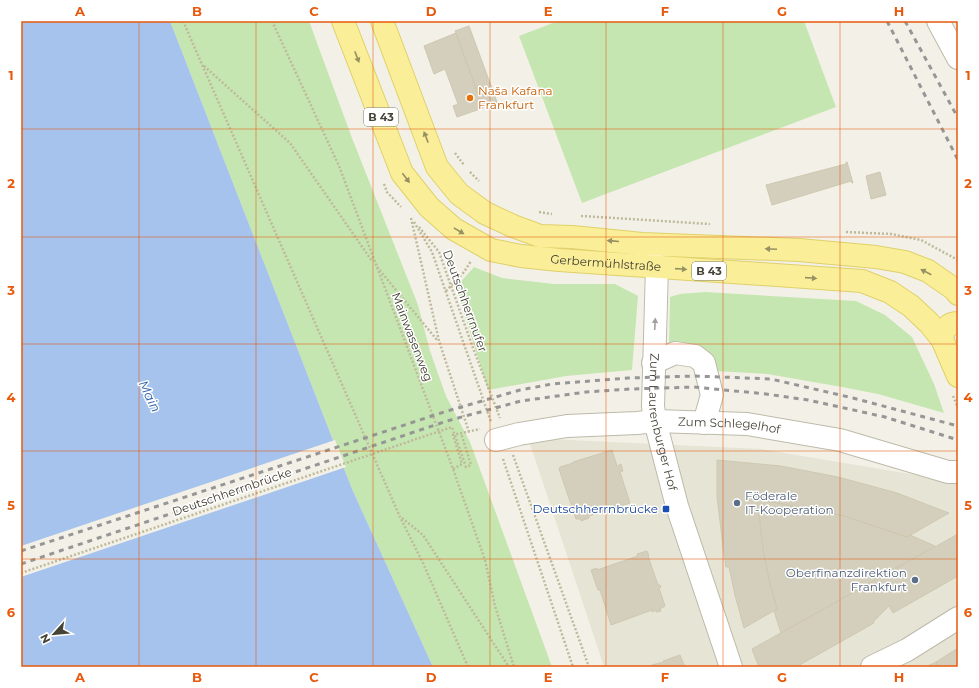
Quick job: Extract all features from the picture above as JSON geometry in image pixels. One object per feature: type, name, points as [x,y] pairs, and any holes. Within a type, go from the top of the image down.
[{"type":"main road","name":"Gerbermühlstraße","points":[[343,21],[402,173],[430,206],[454,229],[491,250],[521,256],[862,281],[890,292],[911,306],[929,323],[942,339],[955,385]]},
{"type":"main road","name":"Gerbermühlstraße","points":[[382,21],[437,166],[459,194],[485,213],[540,236],[572,237],[642,244],[799,250],[876,257],[905,262],[928,271],[954,289],[958,294]]},
{"type":"main road","points":[[942,339],[942,332],[946,327],[952,323],[958,323]]},
{"type":"street","points":[[938,21],[958,58]]},
{"type":"street","points":[[642,244],[657,267]]},
{"type":"street","name":"Zum Laurenburger Hof","points":[[657,267],[653,363],[653,406],[655,421],[677,506],[731,667]]},
{"type":"street","points":[[653,363],[675,353],[695,356],[704,363],[712,395],[704,422]]},
{"type":"street","name":"Zum Schlegelhof","points":[[502,439],[567,426],[655,421],[747,424],[840,440],[948,472],[958,472]]},
{"type":"street","points":[[872,667],[907,650],[958,618]]},
{"type":"path","points":[[183,21],[400,517],[423,563],[468,667]]},
{"type":"path","name":"Mainwasenweg","points":[[272,21],[339,166],[453,469],[485,560],[495,606],[514,667]]},
{"type":"path","points":[[202,65],[290,143],[375,265],[439,341]]},
{"type":"path","points":[[452,149],[470,173],[482,185]]},
{"type":"path","points":[[381,178],[387,192],[402,208]]},
{"type":"path","points":[[533,211],[555,215]]},
{"type":"path","points":[[406,213],[411,218],[439,341],[469,432]]},
{"type":"path","points":[[578,216],[692,223]]},
{"type":"path","name":"Deutschherrnufer","points":[[411,218],[439,252],[473,348],[573,667]]},
{"type":"path","name":"Deutschherrnufer","points":[[411,218],[432,252],[589,667]]},
{"type":"path","points":[[446,291],[464,272],[473,259]]},
{"type":"path","points":[[955,385],[958,408]]},
{"type":"path","name":"Deutschherrnbrücke","points":[[21,572],[452,427],[466,467],[471,465],[461,433]]},
{"type":"path","points":[[453,469],[462,464],[453,435],[475,430]]},
{"type":"path","points":[[400,517],[423,535],[509,667]]},
{"type":"shaded area","points":[[528,438],[761,449],[958,482],[958,667],[604,667]]},
{"type":"green space","points":[[170,21],[309,21],[352,138],[418,305],[430,351],[446,396],[470,442],[552,667],[433,667],[352,489]]},
{"type":"green space","points":[[558,21],[804,21],[836,107],[582,203],[519,36]]},
{"type":"green space","points":[[474,267],[502,278],[554,284],[615,284],[638,296],[632,370],[566,376],[488,390],[456,287]]},
{"type":"green space","points":[[705,292],[856,301],[885,315],[912,337],[934,384],[944,413],[878,394],[842,387],[767,374],[715,371],[669,347],[670,297],[680,294]]},
{"type":"water","name":"Main","points":[[21,21],[170,21],[352,489],[433,667],[21,667]]},
{"type":"pier","points":[[335,440],[346,467],[21,577],[21,546]]},
{"type":"building","points":[[469,26],[497,102],[483,107],[455,31]]},
{"type":"building","points":[[456,33],[483,108],[457,117],[453,106],[458,104],[445,69],[434,74],[424,46]]},
{"type":"building","points":[[846,162],[853,183],[851,181],[772,205],[766,185],[846,164]]},
{"type":"building","points":[[880,172],[886,195],[871,199],[866,176]]},
{"type":"building","points":[[612,450],[617,466],[621,464],[623,471],[620,472],[630,503],[589,516],[589,518],[581,521],[581,519],[576,519],[559,469],[560,467]]},
{"type":"building","points":[[717,460],[781,466],[838,477],[897,493],[949,513],[907,537],[844,516],[757,499],[764,555],[777,609],[744,628],[729,567],[726,567],[717,497]]},
{"type":"building","points":[[757,499],[844,516],[907,537],[910,535],[935,546],[781,633],[774,611],[777,609],[764,555]]},
{"type":"building","points":[[958,534],[958,576],[893,613],[889,606],[873,622],[874,623],[796,667],[759,667],[752,649]]},
{"type":"building","points":[[647,551],[658,585],[661,587],[659,588],[665,606],[660,609],[661,611],[656,612],[656,610],[652,612],[652,610],[611,625],[600,590],[598,590],[591,570],[597,568],[597,570],[638,556],[637,554]]},
{"type":"building","points":[[958,648],[958,667],[938,667],[936,662]]},
{"type":"building","points":[[680,655],[685,667],[649,667],[652,665],[664,662],[663,661]]},
{"type":"building","points":[[936,662],[938,667],[926,667]]},
{"type":"railway","points":[[887,21],[958,160]]},
{"type":"railway","points":[[905,21],[958,118]]},
{"type":"railway","points":[[21,551],[444,412],[520,390],[552,384],[628,378],[695,376],[771,379],[853,398],[958,426]]},
{"type":"railway","points":[[21,564],[447,421],[521,401],[586,392],[694,387],[766,394],[808,400],[885,417],[958,440]]},
{"type":"place","name":"Naša Kafana Frankfurt","points":[[470,98]]},
{"type":"place","name":"Föderale IT-Kooperation","points":[[737,503]]},
{"type":"place","name":"Deutschherrnbrücke","points":[[666,509]]},
{"type":"place","name":"Oberfinanzdirektion Frankfurt","points":[[915,580]]}]
